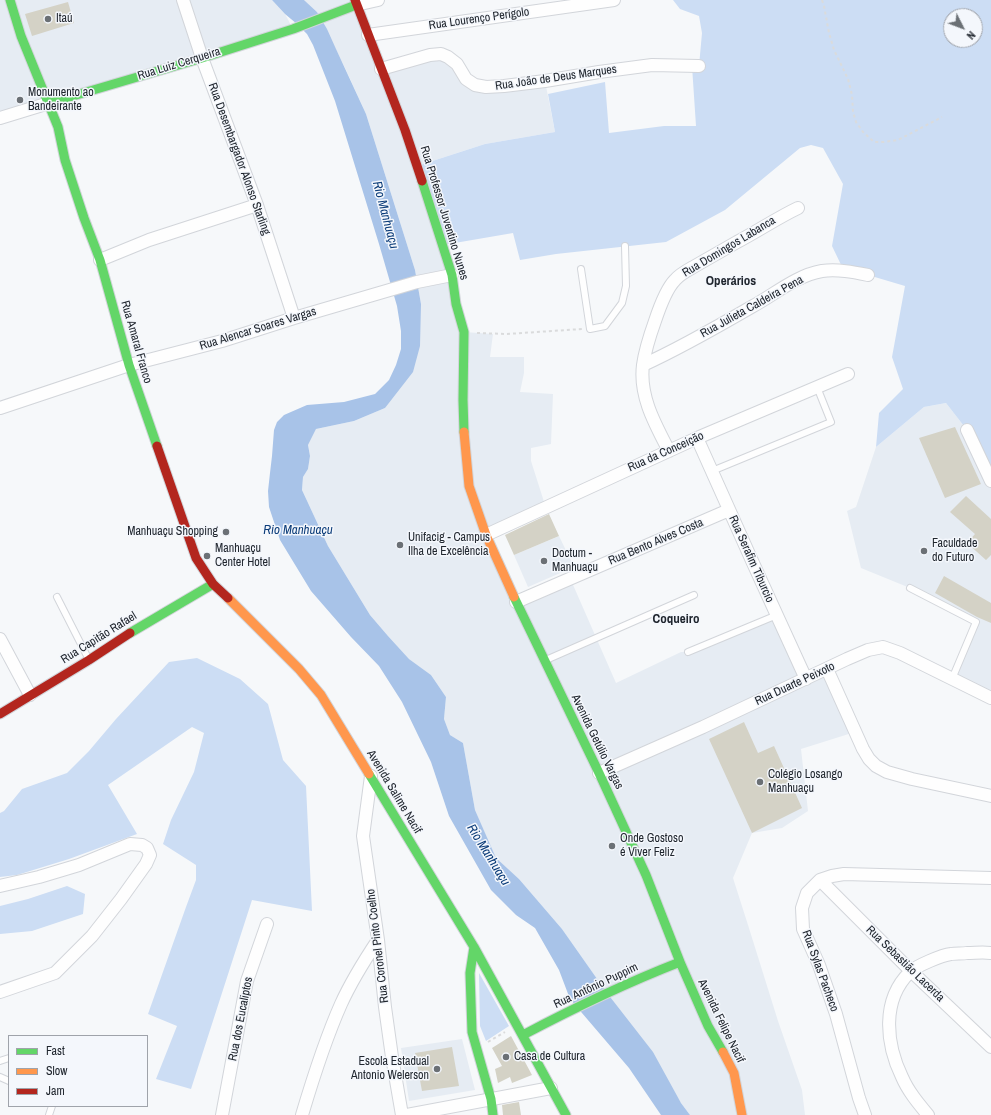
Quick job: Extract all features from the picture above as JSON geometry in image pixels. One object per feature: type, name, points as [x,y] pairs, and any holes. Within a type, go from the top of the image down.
[{"type":"street","name":"Rua Amaral Franco","points":[[10,0],[21,36],[58,127],[65,160],[81,211],[100,260],[129,365],[189,540],[196,558],[213,584]]},
{"type":"street","name":"Rua Desembargador Alonso Starling","points":[[183,0],[202,58],[257,205],[294,318]]},
{"type":"street","points":[[356,2],[378,0]]},
{"type":"street","name":"Rua Lourenço Perígolo","points":[[368,35],[614,0]]},
{"type":"street","name":"Rua Luiz Cerqueira","points":[[0,118],[49,102],[202,58],[293,29],[356,2]]},
{"type":"street","name":"Rua Professor Juventino Nunes","points":[[356,2],[405,130],[452,275],[456,304],[464,332],[463,400],[465,446],[470,486],[486,535]]},
{"type":"street","name":"Rua João de Deus Marques","points":[[381,69],[430,55],[441,54],[457,64],[466,79],[475,85],[486,87],[545,81],[652,65],[699,66]]},
{"type":"street","points":[[100,260],[149,240],[257,205]]},
{"type":"street","name":"Rua Domingos Labanca","points":[[669,451],[655,425],[648,406],[643,382],[643,365],[648,343],[666,294],[674,280],[687,271],[798,208]]},
{"type":"street","name":"Rua Julieta Caldeira Pena","points":[[643,365],[676,349],[761,301],[784,286],[801,278],[822,271],[844,271],[868,275]]},
{"type":"street","name":"Rua Alencar Soares Vargas","points":[[0,408],[129,365],[222,342],[294,318],[423,280],[452,275]]},
{"type":"street","name":"Rua da Conceição","points":[[486,535],[697,438],[848,374]]},
{"type":"street","points":[[967,430],[991,481]]},
{"type":"street","name":"Rua Serafim Tiburcio","points":[[697,438],[806,679]]},
{"type":"street","name":"Rua Bento Alves Costa","points":[[516,602],[729,510]]},
{"type":"street","name":"Avenida Getúlio Vargas","points":[[486,535],[516,602],[599,773],[646,875],[680,962]]},
{"type":"street","name":"Rua Capitão Rafael","points":[[0,714],[89,660],[131,632],[213,584]]},
{"type":"street","name":"Avenida Salime Nacif","points":[[213,584],[299,669],[321,695],[474,947],[551,1088]]},
{"type":"street","points":[[0,639],[30,695]]},
{"type":"street","name":"Rua Duarte Peixoto","points":[[599,773],[703,727],[868,650],[883,648],[900,653],[991,698]]},
{"type":"street","points":[[827,669],[868,759],[876,766],[887,772],[912,779],[991,796]]},
{"type":"street","name":"Rua Coronel Pinto Coelho","points":[[371,776],[363,836],[378,940],[385,1007],[402,1115]]},
{"type":"street","points":[[0,886],[39,877],[79,865],[130,844],[142,845],[150,854],[146,864],[92,936],[55,973],[0,992]]},
{"type":"street","points":[[820,880],[844,874],[991,878]]},
{"type":"street","name":"Rua Sebastião Lacerda","points":[[820,880],[910,971],[991,1047]]},
{"type":"street","name":"Rua Sylas Pacheco","points":[[820,880],[807,894],[802,908],[803,929],[819,965],[836,1014],[865,1115]]},
{"type":"street","name":"Rua dos Eucaliptos","points":[[222,1115],[247,981],[267,924]]},
{"type":"street","points":[[302,1115],[319,1061],[341,1004],[358,972],[378,940]]},
{"type":"street","points":[[474,947],[470,973],[472,1032],[491,1099],[493,1115]]},
{"type":"street","points":[[928,1115],[911,1094],[902,1077],[892,1048],[889,1025],[890,1008],[897,988],[910,971],[925,963],[951,954],[991,953]]},
{"type":"street","name":"Rua Antônio Puppim","points":[[523,1035],[567,1011],[680,962]]},
{"type":"street","name":"Avenida Felipe Nacif","points":[[680,962],[708,1026],[734,1073],[742,1115]]},
{"type":"street","points":[[407,1115],[551,1088],[566,1115]]},
{"type":"lane","points":[[580,269],[590,328],[605,326],[622,303],[626,286],[625,246]]},
{"type":"lane","points":[[712,471],[831,422],[818,387]]},
{"type":"lane","points":[[910,588],[976,622],[952,679]]},
{"type":"lane","points":[[545,661],[694,595]]},
{"type":"lane","points":[[58,597],[89,660]]},
{"type":"lane","points":[[688,652],[776,615]]},
{"type":"path","points":[[822,0],[834,50],[848,79],[856,122],[863,132],[874,142],[898,140],[942,117]]},
{"type":"path","points":[[464,332],[507,334],[590,328]]},
{"type":"path","points":[[485,1044],[517,1024]]},
{"type":"shaded area","points":[[0,0],[272,0],[285,14],[293,29],[0,118]]},
{"type":"shaded area","points":[[304,0],[355,0],[381,69],[441,54],[475,85],[545,81],[555,132],[485,144],[417,166],[464,332],[493,334],[490,357],[524,357],[524,373],[520,392],[553,394],[551,444],[531,448],[531,461],[546,508],[486,535],[516,601],[570,578],[616,683],[681,652],[688,652],[777,615],[806,679],[827,669],[855,732],[801,749],[808,811],[782,828],[752,833],[733,878],[778,1021],[802,1090],[805,1115],[690,1115],[562,929],[519,879],[496,859],[475,810],[463,743],[450,735],[444,719],[446,697],[431,675],[409,659],[370,615],[328,546],[302,490],[303,477],[308,469],[310,456],[308,445],[316,429],[354,421],[385,408],[421,304],[415,270],[366,114],[317,12]]},
{"type":"shaded area","points":[[673,0],[991,0],[991,481],[967,430],[946,403],[924,407],[876,447],[879,413],[903,389],[892,357],[905,286],[868,275],[844,271],[832,246],[843,184],[823,148],[811,145],[800,148],[725,210],[666,242],[556,254],[520,260],[513,233],[443,245],[417,166],[485,144],[555,132],[548,94],[605,82],[609,133],[664,126],[696,126],[692,66],[699,66],[702,33],[699,16],[680,9]]},
{"type":"shaded area","name":"Faculdade do Futuro","points":[[946,403],[967,430],[991,481],[991,698],[952,679],[976,622],[910,588],[861,568],[847,511],[856,507],[876,447],[924,407]]},
{"type":"shaded area","name":"Doctum - Manhuaçu","points":[[559,536],[574,567],[528,587],[514,555]]},
{"type":"shaded area","points":[[197,658],[240,679],[268,704],[283,760],[306,786],[312,911],[252,900],[191,1089],[156,1079],[177,1026],[148,1014],[196,880],[196,865],[163,844],[171,820],[194,772],[204,733],[192,727],[108,785],[137,834],[69,859],[17,875],[0,877],[0,813],[4,811],[22,789],[67,773],[89,751],[116,719],[169,662]]},
{"type":"shaded area","points":[[67,886],[85,894],[83,914],[32,931],[0,934],[0,906],[28,899]]},
{"type":"shaded area","points":[[479,973],[509,1026],[486,1041],[480,1026]]},
{"type":"shaded area","name":"Escola Estadual Antonio Welerson","points":[[462,1039],[475,1090],[409,1101],[401,1048]]},
{"type":"water","name":"Rio Manhuaçu","points":[[272,0],[304,0],[317,12],[327,29],[366,114],[415,270],[421,304],[420,346],[413,372],[385,408],[354,421],[316,429],[308,445],[310,456],[308,469],[303,477],[302,490],[328,546],[370,615],[409,659],[431,675],[446,697],[444,719],[450,735],[463,743],[475,810],[496,858],[519,879],[562,929],[607,993],[653,1052],[681,1103],[690,1115],[661,1115],[629,1068],[570,999],[559,970],[535,928],[516,915],[491,890],[449,816],[431,762],[402,702],[379,666],[351,637],[311,591],[280,540],[269,507],[268,491],[274,430],[277,422],[284,415],[307,405],[344,402],[375,394],[389,380],[396,365],[401,349],[401,331],[397,306],[335,101],[313,45],[307,34]]},
{"type":"building","name":"Itaú","points":[[68,2],[74,23],[32,36],[25,14]]},
{"type":"building","points":[[955,427],[981,484],[945,498],[919,438]]},
{"type":"building","points":[[966,496],[991,519],[991,555],[986,560],[967,543],[975,534],[950,512]]},
{"type":"building","points":[[549,514],[559,536],[514,555],[505,535]]},
{"type":"building","points":[[944,576],[991,603],[991,623],[977,617],[935,593]]},
{"type":"building","name":"Colégio Losango Manhuaçu","points":[[744,722],[758,753],[774,746],[802,808],[752,833],[709,739]]},
{"type":"building","points":[[511,1036],[532,1075],[512,1083],[510,1077],[498,1083],[495,1069],[502,1066],[492,1048]]},
{"type":"building","points":[[452,1047],[459,1086],[422,1091],[415,1053]]},
{"type":"building","points":[[519,1102],[521,1115],[503,1115],[502,1105]]},
{"type":"traffic: fast","points":[[10,0],[21,36],[58,127],[65,160],[84,218],[100,260],[129,365],[157,446]]},
{"type":"traffic: fast","points":[[49,103],[202,58],[293,29],[356,5]]},
{"type":"traffic: fast","points":[[422,181],[452,275],[456,304],[464,332],[464,432]]},
{"type":"traffic: fast","points":[[130,633],[213,584]]},
{"type":"traffic: fast","points":[[514,597],[599,773],[646,875],[680,962],[708,1026],[723,1052]]},
{"type":"traffic: fast","points":[[369,774],[474,947],[566,1115]]},
{"type":"traffic: fast","points":[[474,947],[470,973],[472,1032],[491,1099],[493,1115]]},
{"type":"traffic: fast","points":[[523,1035],[600,996],[680,962]]},
{"type":"traffic: slow","points":[[464,432],[469,486],[486,535],[514,597]]},
{"type":"traffic: slow","points":[[228,598],[299,669],[321,695],[369,774]]},
{"type":"traffic: slow","points":[[723,1052],[734,1073],[742,1115]]},
{"type":"traffic: jam","points":[[355,0],[405,130],[422,181]]},
{"type":"traffic: jam","points":[[157,446],[196,558],[213,584],[228,598]]},
{"type":"traffic: jam","points":[[0,714],[89,660],[130,633]]},
{"type":"place","name":"Itaú","points":[[48,19]]},
{"type":"place","name":"Monumento ao Bandeirante","points":[[20,100]]},
{"type":"place","name":"Manhuaçu Shopping","points":[[226,532]]},
{"type":"place","name":"Unifacig - Campus Ilha de Excelência","points":[[400,545]]},
{"type":"place","name":"Faculdade do Futuro","points":[[924,551]]},
{"type":"place","name":"Manhuaçu Center Hotel","points":[[207,556]]},
{"type":"place","name":"Doctum - Manhuaçu","points":[[544,561]]},
{"type":"place","name":"Colégio Losango Manhuaçu","points":[[760,782]]},
{"type":"place","name":"Onde Gostoso é Viver Feliz","points":[[612,846]]},
{"type":"place","name":"Casa de Cultura","points":[[506,1057]]},
{"type":"place","name":"Escola Estadual Antonio Welerson","points":[[437,1069]]},
{"type":"district","name":"Operários","points":[[731,282]]},
{"type":"district","name":"Coqueiro","points":[[676,620]]}]
